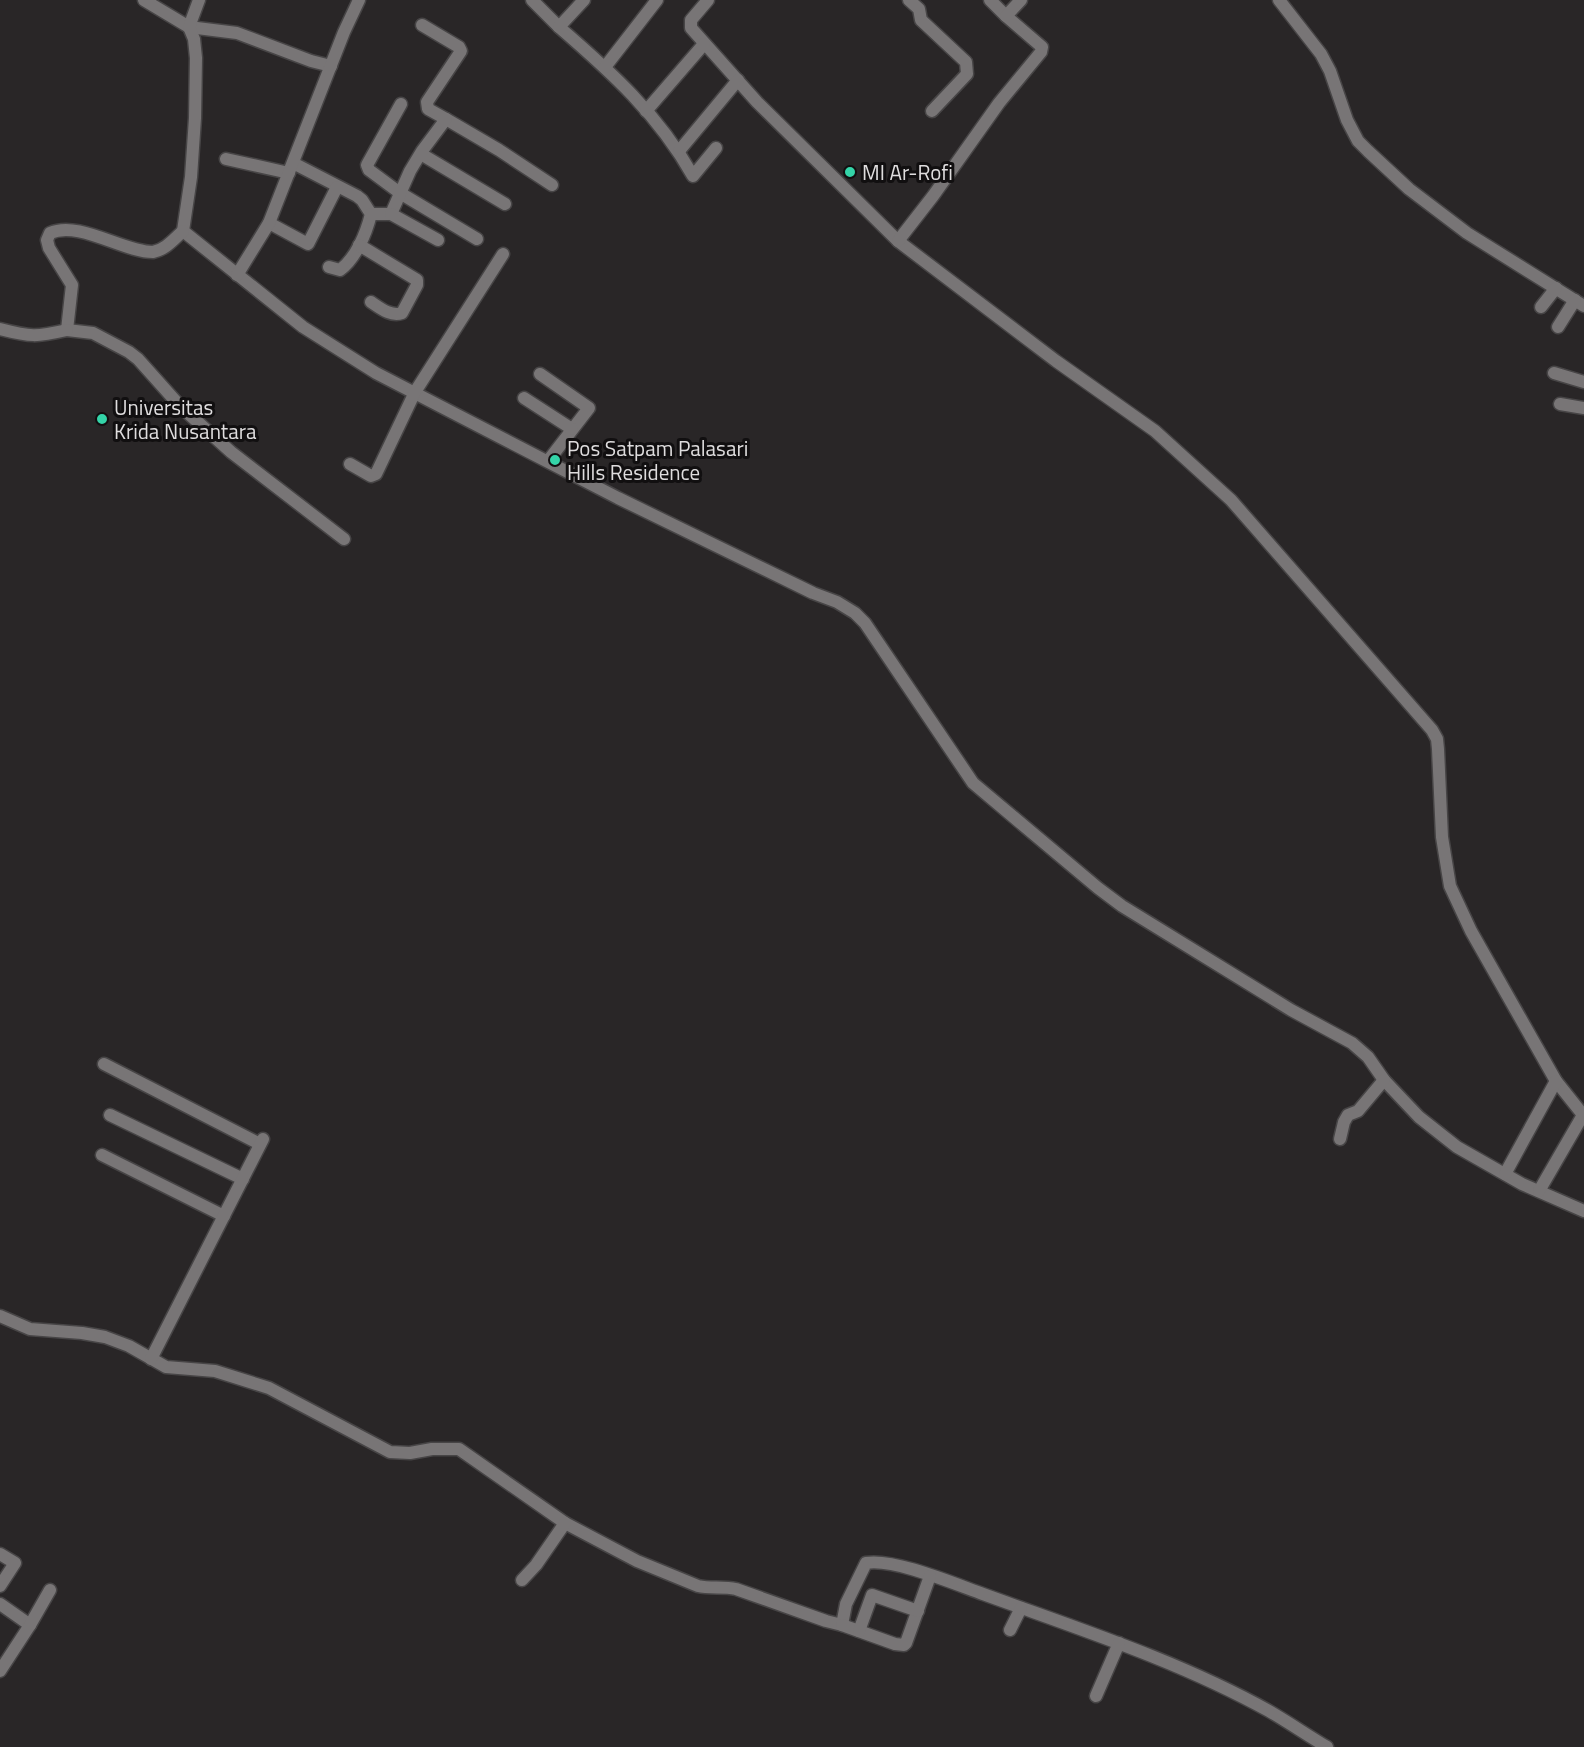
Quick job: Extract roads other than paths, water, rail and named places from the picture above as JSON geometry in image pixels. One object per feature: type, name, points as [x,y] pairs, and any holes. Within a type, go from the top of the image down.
[{"type":"street","points":[[144,0],[189,27],[237,33],[332,66]]},
{"type":"street","points":[[67,330],[72,285],[49,248],[46,240],[50,233],[60,230],[75,231],[153,252],[167,246],[183,231],[191,177],[195,118],[196,58],[194,39],[189,27],[199,0]]},
{"type":"street","points":[[237,275],[269,223],[344,32],[359,0]]},
{"type":"street","points":[[532,0],[627,88],[679,151],[693,176],[716,148]]},
{"type":"street","points":[[559,27],[584,0]]},
{"type":"street","points":[[605,67],[657,0]]},
{"type":"street","points":[[708,0],[690,20],[690,25],[704,44],[782,128],[898,241],[1056,361],[1155,431],[1214,483],[1432,730],[1437,739],[1442,837],[1450,886],[1477,941],[1556,1081],[1584,1116],[1539,1191]]},
{"type":"street","points":[[909,0],[920,9],[921,20],[966,62],[968,69],[933,111]]},
{"type":"street","points":[[898,241],[999,103],[1041,52],[1042,47],[990,0]]},
{"type":"street","points":[[1006,16],[1021,0]]},
{"type":"street","points":[[1279,0],[1321,54],[1330,71],[1344,114],[1358,141],[1410,189],[1467,232],[1580,303],[1558,327]]},
{"type":"street","points":[[423,25],[459,47],[461,51],[427,102],[428,109],[499,150],[552,185]]},
{"type":"street","points":[[646,111],[704,44]]},
{"type":"street","points":[[679,151],[738,80]]},
{"type":"street","points":[[401,104],[367,165],[374,174],[400,193],[477,239]]},
{"type":"street","points":[[391,214],[421,154],[446,119]]},
{"type":"street","points":[[421,154],[505,204]]},
{"type":"street","points":[[226,159],[291,168],[362,200],[371,214]]},
{"type":"street","points":[[269,223],[308,244],[337,187]]},
{"type":"street","points":[[371,214],[391,214],[438,240]]},
{"type":"street","points":[[329,267],[340,270],[350,261],[371,214]]},
{"type":"street","points":[[183,231],[303,327],[376,374],[618,498],[804,589],[837,602],[855,613],[866,623],[973,783],[1052,851],[1122,906],[1291,1010],[1352,1043],[1368,1057],[1384,1080],[1419,1117],[1457,1147],[1505,1174],[1584,1211]]},
{"type":"street","points":[[359,245],[417,280],[417,285],[399,315],[370,302]]},
{"type":"street","points":[[350,464],[371,476],[376,474],[415,392],[503,254]]},
{"type":"street","points":[[1542,307],[1556,288]]},
{"type":"street","points":[[0,329],[27,336],[41,336],[67,330],[93,333],[129,352],[180,406],[231,452],[344,539]]},
{"type":"street","points":[[1554,373],[1584,382]]},
{"type":"street","points":[[540,374],[589,407],[548,461]]},
{"type":"street","points":[[524,398],[572,429]]},
{"type":"street","points":[[1560,404],[1584,408]]},
{"type":"street","points":[[104,1064],[262,1142],[151,1359]]},
{"type":"street","points":[[1340,1139],[1344,1122],[1348,1116],[1358,1112],[1384,1080]]},
{"type":"street","points":[[1505,1174],[1556,1081]]},
{"type":"street","points":[[110,1115],[243,1179]]},
{"type":"street","points":[[102,1155],[224,1216]]},
{"type":"street","points":[[0,1316],[30,1329],[105,1337],[129,1346],[166,1367],[214,1371],[269,1388],[390,1452],[410,1453],[432,1449],[459,1449],[565,1523],[637,1561],[698,1586],[705,1588],[723,1586],[736,1589],[895,1644],[904,1645],[906,1643],[930,1576]]},
{"type":"street","points":[[522,1580],[536,1565],[565,1523]]},
{"type":"street","points":[[0,1554],[15,1563],[0,1586]]},
{"type":"street","points":[[842,1625],[846,1604],[866,1563],[888,1563],[1119,1643],[1183,1670],[1269,1711],[1326,1747]]},
{"type":"street","points":[[0,1671],[50,1590]]},
{"type":"street","points":[[859,1631],[872,1595],[918,1611]]},
{"type":"street","points":[[0,1604],[30,1625]]},
{"type":"street","points":[[1011,1630],[1022,1608]]},
{"type":"street","points":[[1096,1696],[1119,1643]]},
{"type":"place","name":"MI Ar-Rofi","points":[[850,172]]},
{"type":"place","name":"Universitas Krida Nusantara","points":[[102,419]]},
{"type":"place","name":"Pos Satpam Palasari Hills Residence","points":[[555,460]]}]
